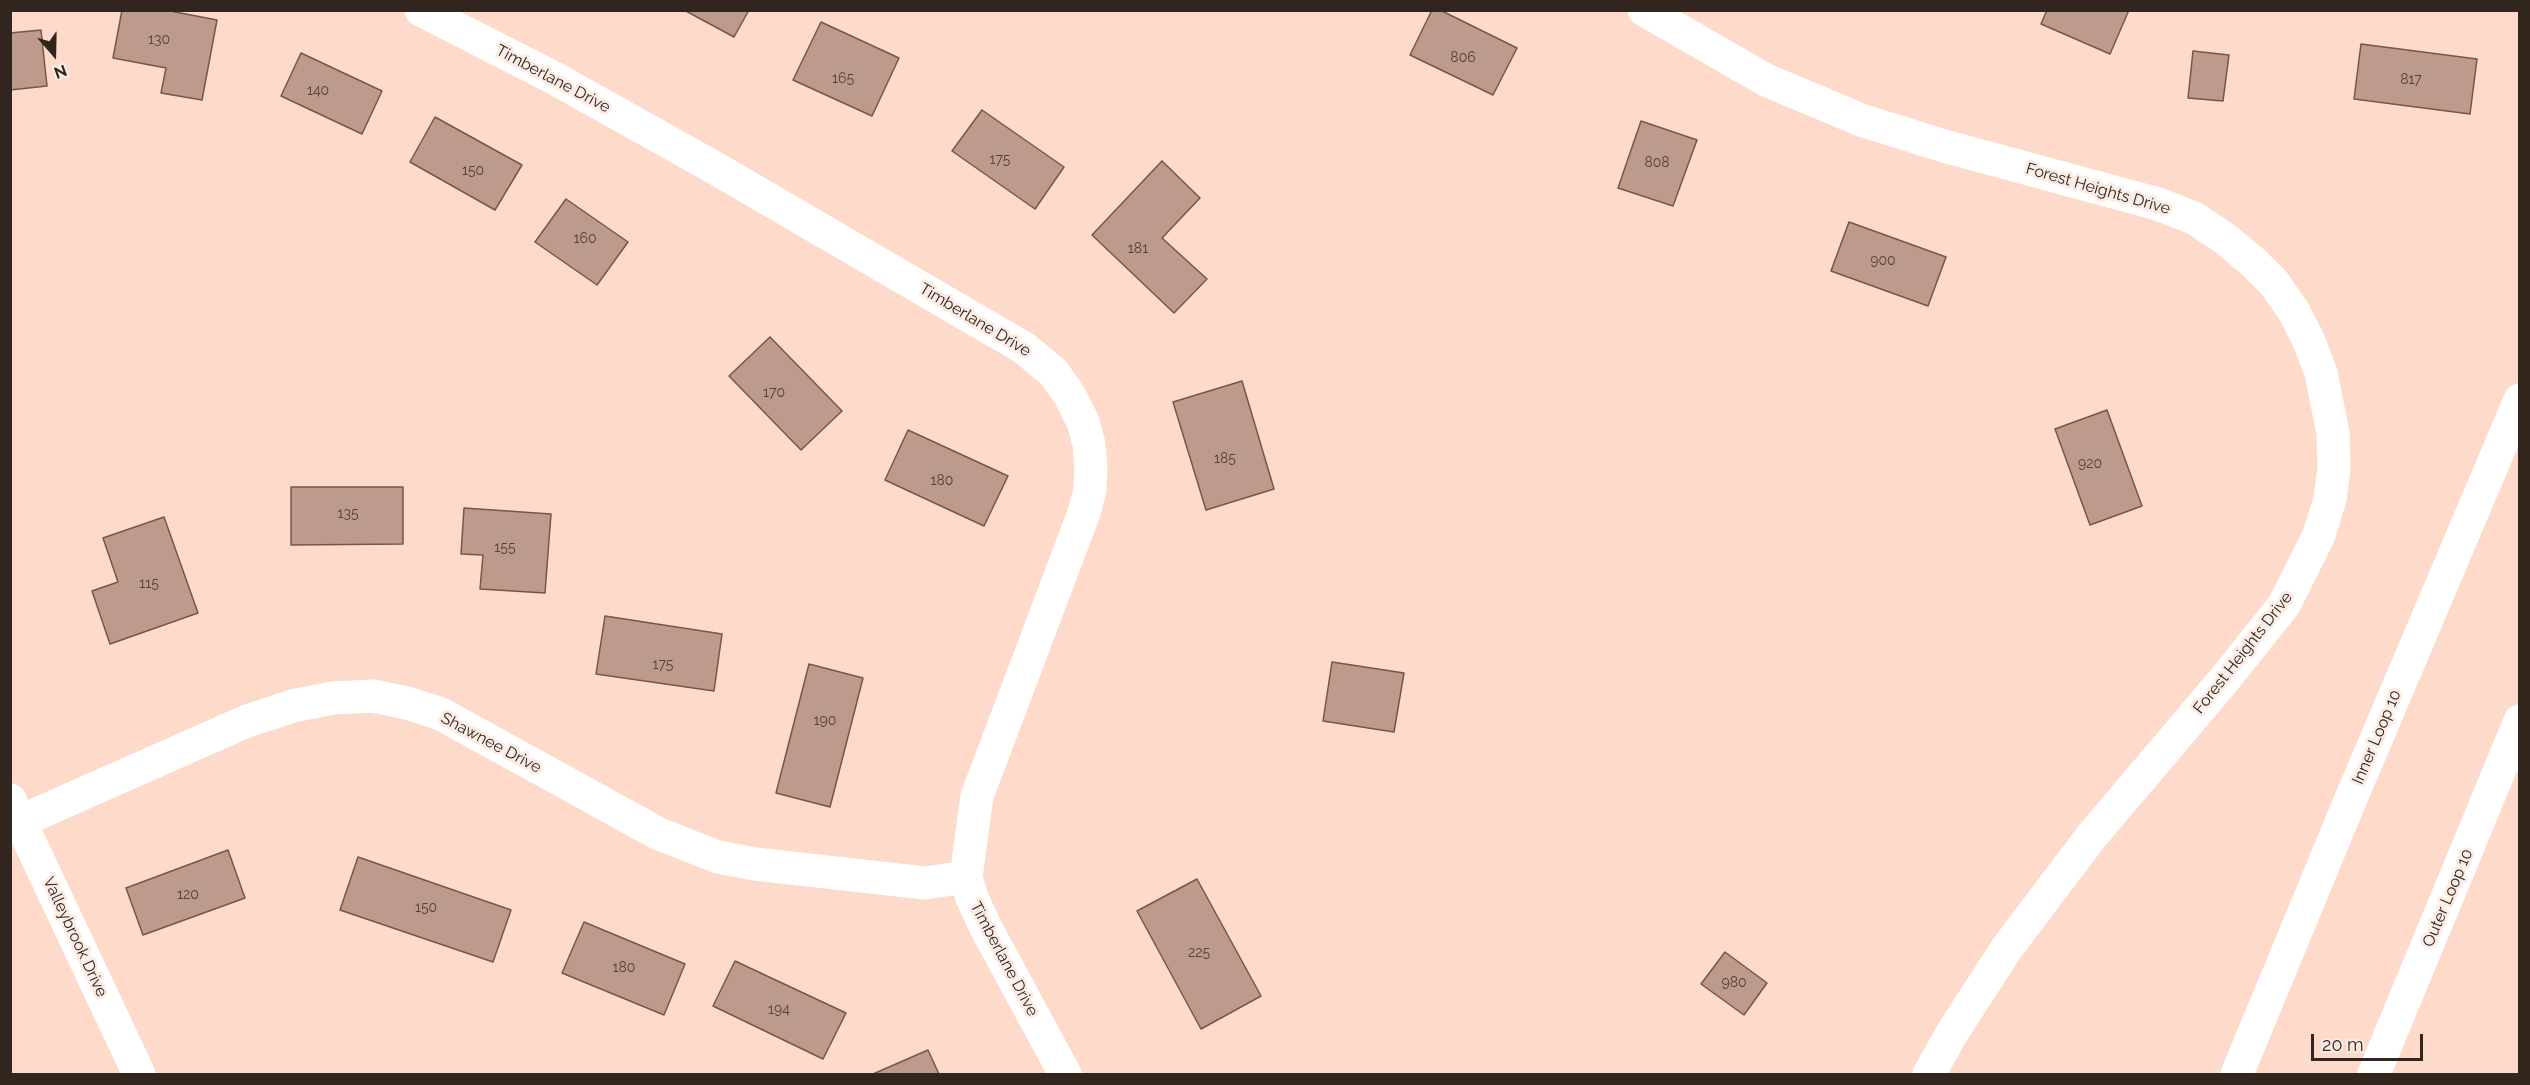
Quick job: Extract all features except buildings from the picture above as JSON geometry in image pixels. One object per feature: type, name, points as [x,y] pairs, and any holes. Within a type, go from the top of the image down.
[{"type":"main road","name":"Timberlane Drive","points":[[420,10],[554,78],[695,156],[1024,348],[1053,373],[1070,396],[1083,422],[1089,444],[1090,490],[1084,513],[977,796],[966,877],[972,898],[986,928],[1065,1074]]},
{"type":"main road","name":"Forest Heights Drive","points":[[1644,10],[1766,80],[1861,120],[1955,149],[2158,204],[2194,218],[2224,238],[2274,283],[2298,320],[2321,373],[2333,433],[2334,468],[2330,499],[2315,544],[2284,604],[2231,672],[2091,837],[2007,948],[1952,1033],[1929,1074]]},
{"type":"main road","name":"Inner Loop 10","points":[[2237,1074],[2354,790],[2520,400]]},
{"type":"main road","name":"Shawnee Drive","points":[[16,811],[247,721],[293,706],[333,698],[373,696],[407,703],[441,714],[659,834],[718,857],[755,864],[925,883],[966,877]]},
{"type":"main road","name":"Outer Loop 10","points":[[2374,1074],[2520,721]]},
{"type":"main road","name":"Valleybrook Drive","points":[[16,811],[139,1074]]}]
